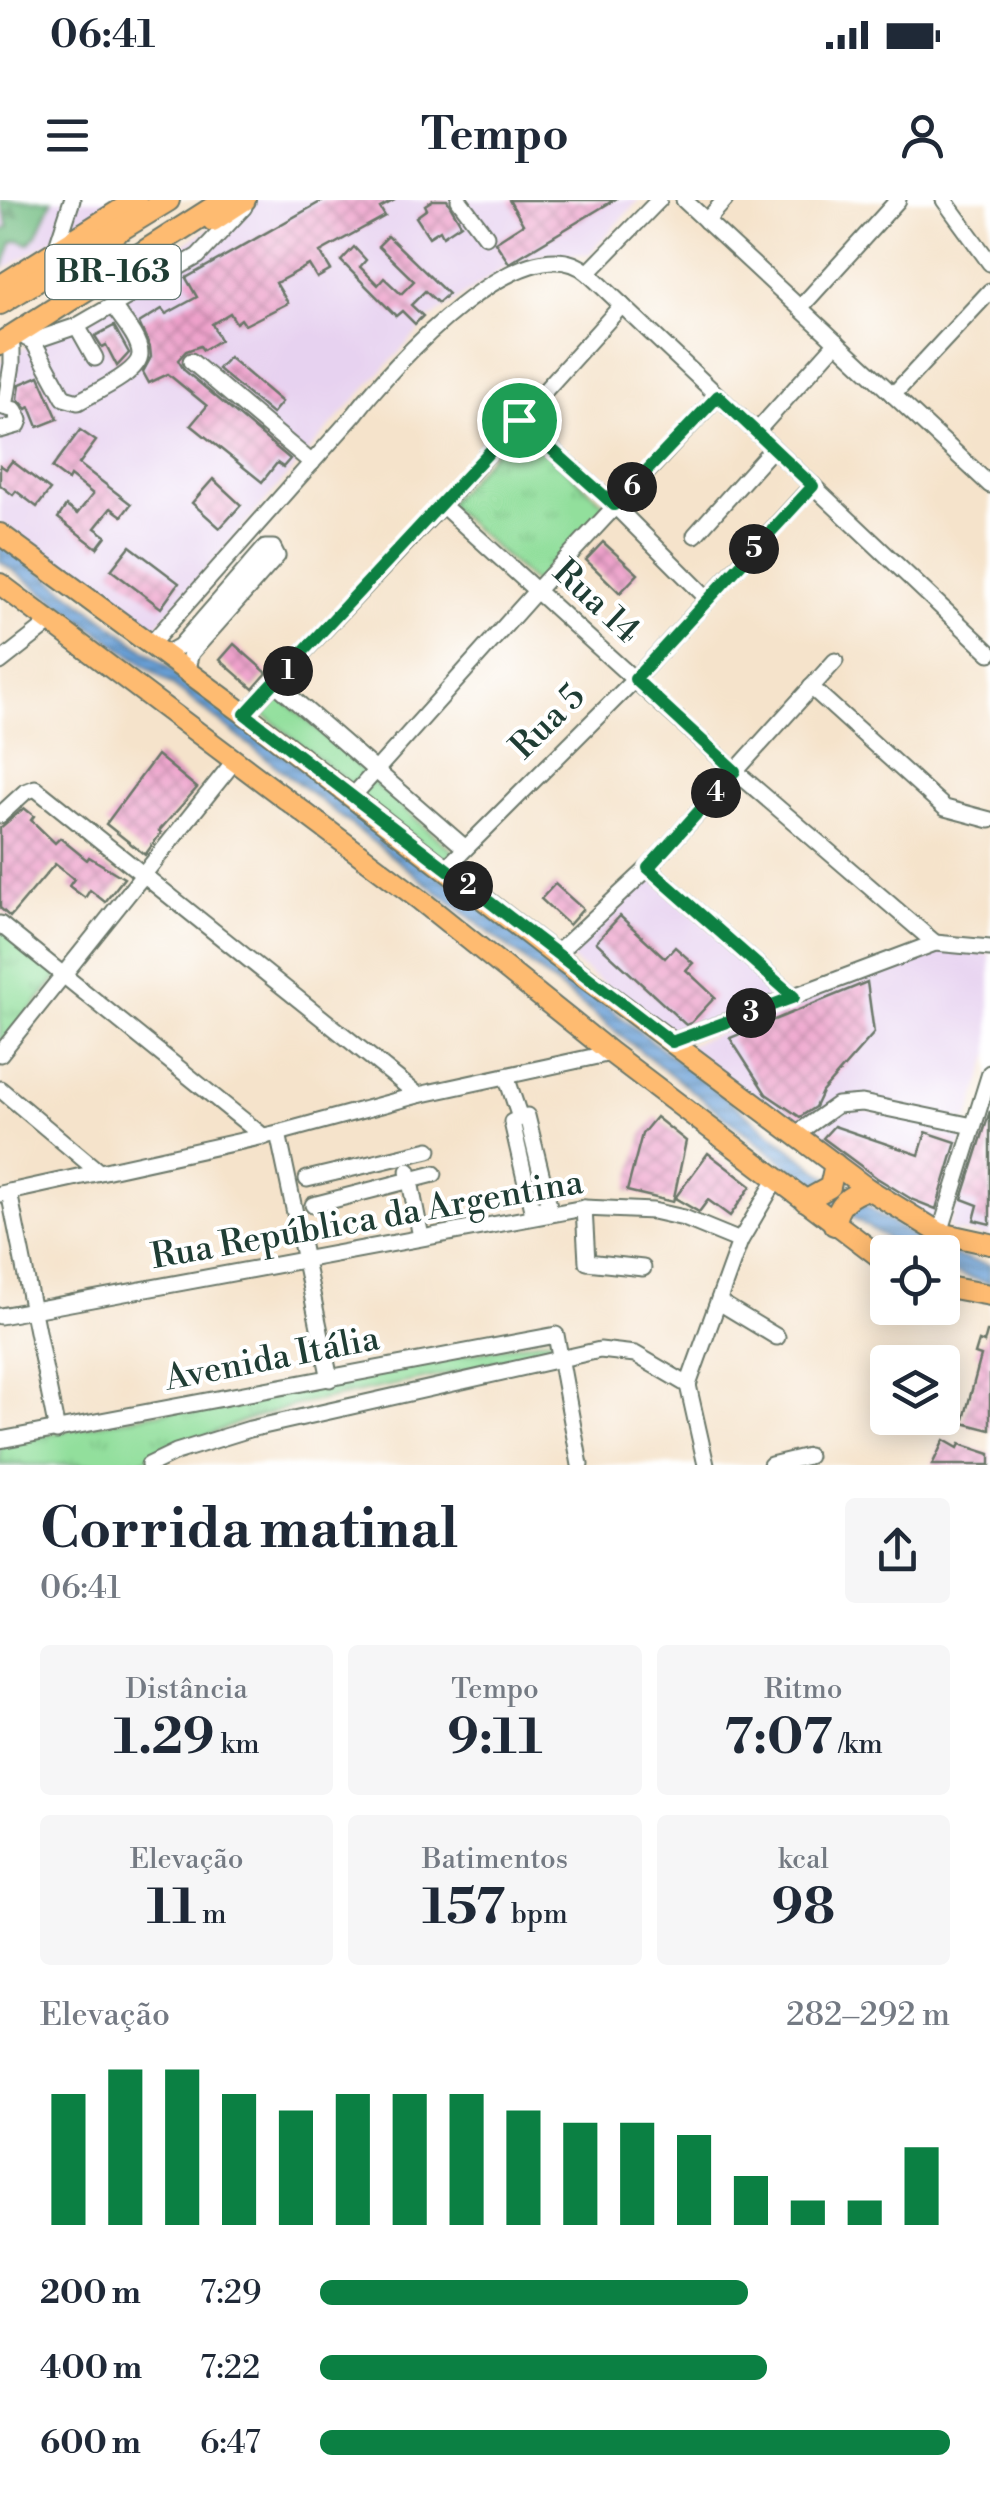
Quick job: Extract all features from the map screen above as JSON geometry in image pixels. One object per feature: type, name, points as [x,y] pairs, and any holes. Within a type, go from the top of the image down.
[{"type":"highway","name":"BR-163","points":[[0,303],[168,200]]},
{"type":"highway","name":"BR-163","points":[[14,345],[226,200]]},
{"type":"main road","points":[[0,286],[136,200]]},
{"type":"main road","points":[[14,345],[248,200]]},
{"type":"main road","points":[[0,534],[245,714],[555,955],[835,1164]]},
{"type":"main road","points":[[0,584],[420,899],[610,1054],[776,1180],[940,1233],[990,1244]]},
{"type":"main road","points":[[835,1164],[834,1200],[870,1242]]},
{"type":"main road","points":[[834,1200],[835,1164]]},
{"type":"main road","points":[[960,1289],[990,1294]]},
{"type":"street","points":[[55,252],[72,200]]},
{"type":"street","points":[[14,345],[77,326],[198,256],[248,200]]},
{"type":"street","points":[[459,200],[486,236]]},
{"type":"street","points":[[588,273],[659,200]]},
{"type":"street","points":[[684,200],[990,484]]},
{"type":"street","points":[[706,220],[724,200]]},
{"type":"street","points":[[800,308],[898,200]]},
{"type":"street","points":[[944,200],[990,263]]},
{"type":"street","points":[[157,650],[394,367],[452,312],[488,287],[533,265],[553,261],[574,264],[588,273],[990,653]]},
{"type":"street","points":[[893,394],[990,291]]},
{"type":"street","points":[[245,714],[442,505],[622,305]]},
{"type":"street","points":[[14,345],[64,398],[78,402],[138,363],[140,353],[135,340],[113,306]]},
{"type":"street","points":[[77,326],[95,358]]},
{"type":"street","points":[[756,432],[837,342]]},
{"type":"street","points":[[0,430],[18,425],[20,420],[15,410],[2,406],[14,345]]},
{"type":"street","points":[[192,361],[312,462]]},
{"type":"street","points":[[353,796],[614,505],[718,396]]},
{"type":"street","points":[[519,420],[614,505],[708,599]]},
{"type":"street","points":[[696,535],[773,448]]},
{"type":"street","name":"Rua 5","points":[[446,868],[635,679],[813,486]]},
{"type":"street","name":"Rua 14","points":[[442,505],[735,771],[935,942]]},
{"type":"street","points":[[157,650],[180,646],[265,548],[273,548],[278,556],[191,653],[186,671]]},
{"type":"street","points":[[0,662],[51,622]]},
{"type":"street","points":[[555,955],[648,868],[835,661]]},
{"type":"street","points":[[276,684],[464,847]]},
{"type":"street","points":[[811,687],[945,808],[990,820]]},
{"type":"street","points":[[0,1054],[236,759]]},
{"type":"street","points":[[0,814],[35,788],[418,1095]]},
{"type":"street","points":[[648,868],[794,997]]},
{"type":"street","points":[[0,924],[271,1135],[305,1260],[330,1379]]},
{"type":"street","points":[[672,1042],[935,942],[990,948]]},
{"type":"street","points":[[58,1431],[4,1193],[271,1135],[418,1095],[610,1054]]},
{"type":"street","points":[[940,1233],[990,1074]]},
{"type":"street","points":[[506,1076],[520,1118]]},
{"type":"street","points":[[0,1090],[99,1172]]},
{"type":"street","points":[[796,1134],[837,1104],[862,1104],[974,1126]]},
{"type":"street","points":[[528,1116],[549,1206],[532,1210],[512,1122],[520,1118],[528,1116]]},
{"type":"street","points":[[307,1179],[429,1150]]},
{"type":"street","points":[[406,1157],[421,1237]]},
{"type":"street","points":[[314,1205],[434,1174]]},
{"type":"street","points":[[706,1465],[688,1385],[740,1242],[776,1180]]},
{"type":"street","points":[[584,1208],[588,1262],[642,1268]]},
{"type":"street","name":"Rua República da Argentina","points":[[0,1316],[584,1208],[652,1211],[684,1218],[740,1242]]},
{"type":"street","points":[[719,1302],[777,1337]]},
{"type":"street","name":"Avenida Itália","points":[[0,1440],[556,1335],[562,1359]]},
{"type":"street","points":[[150,1465],[176,1452],[250,1429],[600,1350],[635,1354],[688,1385]]},
{"type":"street","points":[[562,1359],[580,1465]]},
{"type":"street","points":[[771,1465],[808,1456]]},
{"type":"shaded area","points":[[0,200],[118,200],[0,272]]},
{"type":"shaded area","points":[[253,200],[639,200],[589,254],[541,255],[503,268],[430,319],[152,631],[0,522],[0,363]]},
{"type":"shaded area","points":[[647,874],[785,996],[675,1037],[566,956]]},
{"type":"shaded area","points":[[953,948],[990,954],[990,1053],[968,1121],[852,1098],[797,1128],[686,1046],[930,953]]},
{"type":"shaded area","points":[[990,1096],[990,1237],[948,1230]]},
{"type":"shaded area","points":[[863,1110],[966,1130],[937,1225],[810,1138],[838,1112]]},
{"type":"green space","points":[[0,200],[52,200],[37,235],[28,244],[12,242],[0,268],[0,232],[9,227]]},
{"type":"green space","points":[[518,426],[608,507],[537,586],[447,504]]},
{"type":"green space","points":[[279,695],[365,772],[351,785],[263,714]]},
{"type":"green space","points":[[372,781],[454,852],[445,861],[357,796]]},
{"type":"green space","points":[[0,927],[59,975],[0,1048]]},
{"type":"green space","points":[[552,1338],[555,1352],[296,1405],[241,1422],[133,1465],[0,1465],[0,1443]]},
{"type":"water","points":[[0,541],[254,732],[827,1177],[912,1235],[881,1235],[857,1220],[180,691],[0,561]]},
{"type":"water","points":[[960,1257],[990,1265],[990,1284],[960,1274]]},
{"type":"building","points":[[324,200],[395,200],[380,208],[385,216],[320,252],[331,270],[317,278],[309,265],[276,283],[288,303],[245,325],[241,319],[236,323],[230,313],[212,324],[220,340],[203,350],[200,346],[186,351],[178,360],[184,370],[290,459],[283,467],[277,463],[262,482],[191,425],[207,406],[168,374],[149,383],[143,372],[151,357],[150,347],[139,323],[162,309],[166,314],[197,297],[186,278]]},
{"type":"building","points":[[433,200],[447,200],[461,224],[443,236],[440,230],[429,237],[416,217]]},
{"type":"building","points":[[509,200],[614,200],[509,263],[495,242],[523,224]]},
{"type":"building","points":[[388,236],[448,294],[438,303],[425,291],[411,305],[423,316],[415,324],[402,311],[396,316],[341,261],[354,247],[366,260],[360,267],[378,285],[384,278],[401,294],[414,281],[378,246]]},
{"type":"building","points":[[114,326],[129,353],[117,366],[106,345],[102,347],[95,336]]},
{"type":"building","points":[[229,357],[282,402],[272,414],[218,369]]},
{"type":"building","points":[[39,376],[58,419],[38,427],[30,407],[27,409],[18,399],[20,384]]},
{"type":"building","points":[[80,430],[96,441],[79,464],[131,504],[122,516],[111,508],[95,528],[106,536],[97,548],[58,518],[66,506],[77,514],[93,494],[52,468]]},
{"type":"building","points":[[12,461],[50,490],[37,507],[16,491],[13,495],[0,485],[0,465],[6,469]]},
{"type":"building","points":[[213,479],[241,505],[220,528],[192,503]]},
{"type":"building","points":[[603,542],[638,574],[620,593],[586,560]]},
{"type":"building","points":[[130,546],[179,583],[161,608],[111,570]]},
{"type":"building","points":[[234,644],[267,673],[253,689],[220,660]]},
{"type":"building","points":[[157,755],[197,788],[159,831],[145,855],[106,824]]},
{"type":"building","points":[[24,808],[55,843],[60,838],[87,860],[89,857],[124,878],[105,902],[90,890],[85,898],[69,886],[74,879],[55,864],[10,917],[0,908],[0,828]]},
{"type":"building","points":[[555,884],[583,909],[569,925],[541,899]]},
{"type":"building","points":[[620,916],[665,958],[675,947],[693,963],[686,970],[715,997],[691,1023],[686,1025],[596,942]]},
{"type":"building","points":[[867,982],[874,1033],[822,1092],[815,1107],[800,1117],[766,1094],[730,1038]]},
{"type":"building","points":[[990,1111],[990,1224],[974,1220],[978,1205],[962,1199]]},
{"type":"building","points":[[656,1117],[686,1141],[673,1202],[627,1191],[642,1134]]},
{"type":"building","points":[[834,1126],[919,1155],[926,1132],[956,1142],[936,1209],[877,1178],[823,1138]]},
{"type":"building","points":[[708,1153],[751,1186],[730,1216],[708,1200],[699,1212],[675,1198]]},
{"type":"building","points":[[987,1332],[990,1430],[963,1423],[981,1356],[975,1354]]},
{"type":"building","points":[[944,1440],[958,1448],[960,1444],[990,1454],[990,1465],[932,1465]]},
{"type":"route","points":[[718,396],[813,486],[635,679],[735,771],[648,868],[794,997],[672,1042],[245,714],[519,420],[614,505],[718,396]]}]
